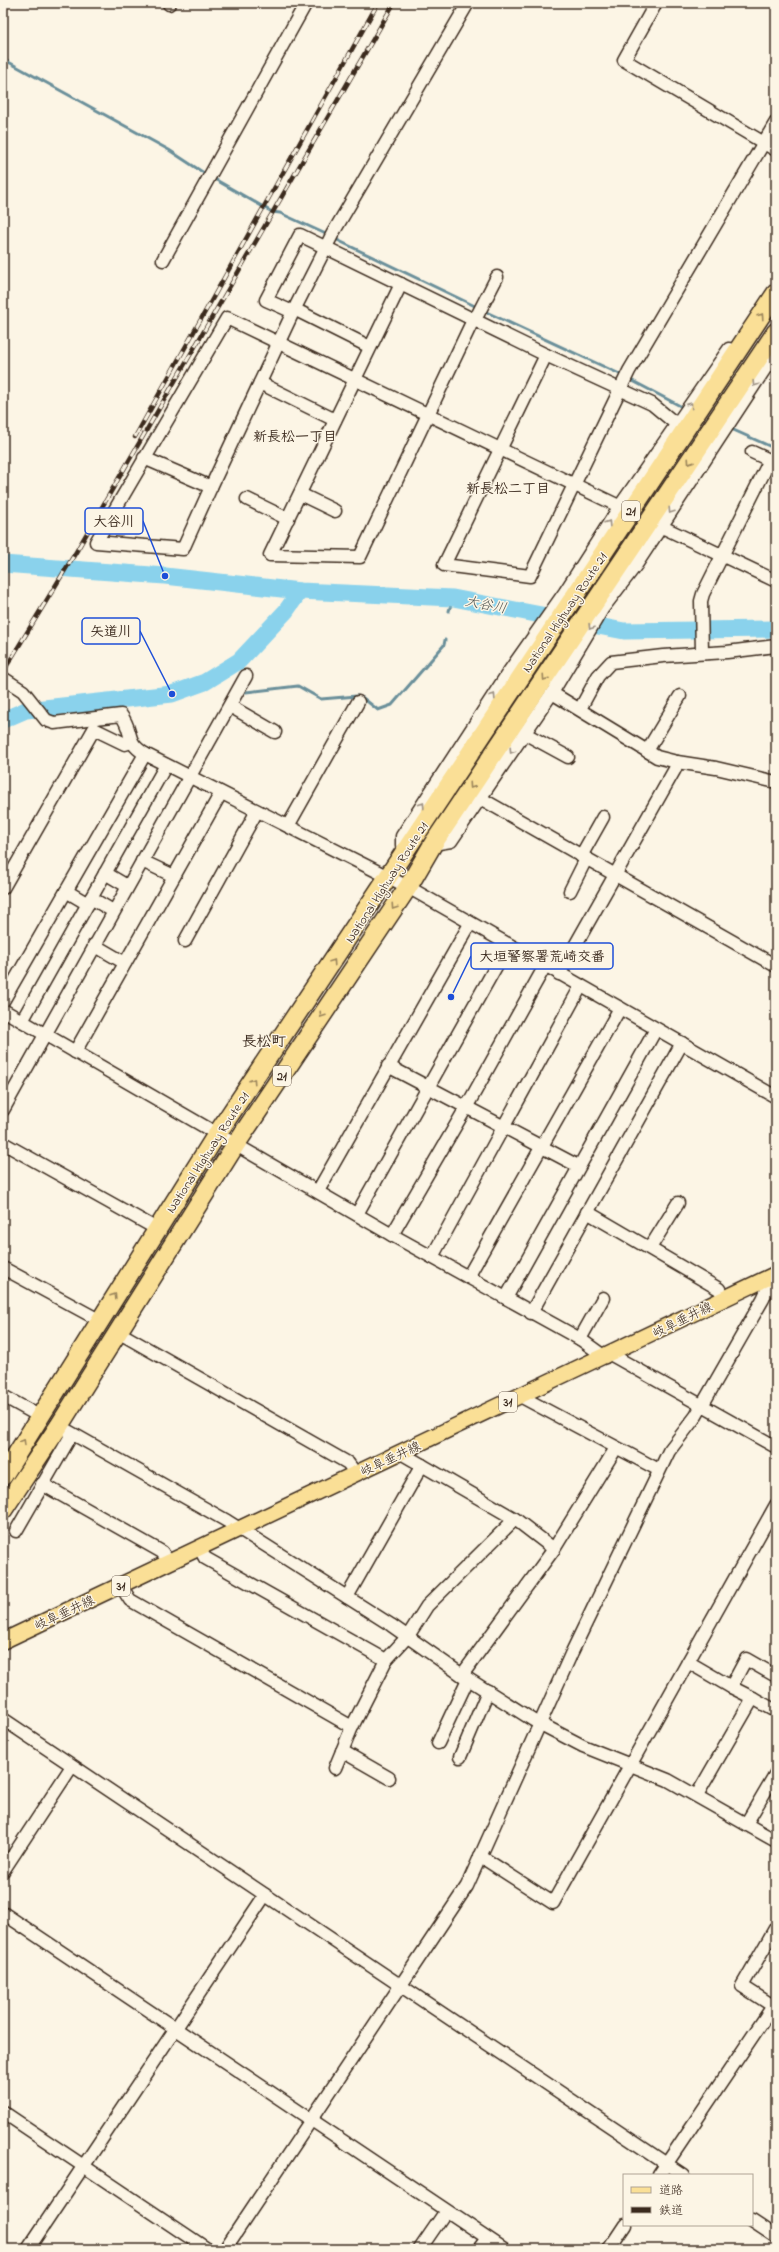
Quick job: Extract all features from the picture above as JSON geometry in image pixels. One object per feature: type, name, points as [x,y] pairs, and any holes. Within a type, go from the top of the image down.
[{"type":"highway","name":"National Highway Route 21","points":[[3,1476],[99,1320],[217,1134],[390,877],[541,637],[684,422],[708,395],[776,293]]},
{"type":"highway","name":"National Highway Route 21","points":[[3,1510],[66,1430],[118,1332],[236,1144],[408,887],[433,844],[572,646],[729,413],[776,332]]},
{"type":"main road","name":"岐阜垂井線","points":[[3,1641],[169,1562],[200,1549],[775,1275]]},
{"type":"street","points":[[163,260],[306,3]]},
{"type":"street","points":[[468,3],[329,241],[294,311],[280,342],[211,487],[183,549],[96,542],[227,318],[280,342],[355,380],[428,413],[500,450],[622,507]]},
{"type":"street","points":[[656,3],[624,60],[760,138],[764,143],[776,150]]},
{"type":"street","points":[[546,355],[444,565],[530,576],[625,381],[776,122]]},
{"type":"street","points":[[370,347],[294,311],[266,300],[300,235],[329,241],[401,284],[478,313],[546,355],[625,381],[652,404],[684,422]]},
{"type":"street","points":[[401,284],[270,555],[360,557],[428,413],[497,277]]},
{"type":"street","points":[[568,596],[622,507],[684,422],[731,346],[746,337]]},
{"type":"street","points":[[729,413],[776,352]]},
{"type":"street","points":[[260,383],[335,420]]},
{"type":"street","points":[[597,608],[636,565],[717,431]]},
{"type":"street","points":[[702,650],[703,594],[773,461],[752,452]]},
{"type":"street","points":[[144,458],[211,487]]},
{"type":"street","points":[[300,494],[335,512]]},
{"type":"street","points":[[247,499],[288,518]]},
{"type":"street","points":[[659,525],[776,581]]},
{"type":"street","points":[[433,844],[451,841],[552,693],[572,646]]},
{"type":"street","points":[[580,709],[598,676],[611,662],[702,650],[727,652],[776,646]]},
{"type":"street","points":[[3,1110],[113,911],[246,676]]},
{"type":"street","points":[[3,678],[30,698],[46,720],[54,723],[121,715],[127,722],[131,742],[134,748],[390,877],[470,924],[776,1096]]},
{"type":"street","points":[[552,693],[657,757],[676,762],[716,768],[776,782]]},
{"type":"street","points":[[647,751],[680,696]]},
{"type":"street","points":[[288,826],[358,702]]},
{"type":"street","points":[[230,706],[275,732]]},
{"type":"street","points":[[3,888],[94,729],[125,744],[131,742]]},
{"type":"street","points":[[524,733],[568,757]]},
{"type":"street","points":[[3,1001],[145,754]]},
{"type":"street","points":[[560,974],[675,769],[676,762]]},
{"type":"street","points":[[22,1021],[166,765]]},
{"type":"street","points":[[75,1052],[221,793]]},
{"type":"street","points":[[480,798],[776,966]]},
{"type":"street","points":[[184,941],[257,811]]},
{"type":"street","points":[[570,891],[583,857],[603,818]]},
{"type":"street","points":[[142,861],[174,876]]},
{"type":"street","points":[[106,873],[127,886]]},
{"type":"street","points":[[66,891],[113,911]]},
{"type":"street","points":[[318,1191],[470,924]]},
{"type":"street","points":[[94,945],[125,963]]},
{"type":"street","points":[[357,1214],[508,945]]},
{"type":"street","points":[[392,1234],[467,1106],[545,966]]},
{"type":"street","points":[[432,1257],[581,986]]},
{"type":"street","points":[[468,1277],[620,1008]]},
{"type":"street","points":[[3,1010],[188,1115],[217,1134],[432,1257],[608,1355],[703,1404],[776,1447]]},
{"type":"street","points":[[506,1298],[578,1166],[656,1029]]},
{"type":"street","points":[[531,1312],[682,1043]]},
{"type":"street","points":[[388,1066],[467,1106],[578,1166]]},
{"type":"street","points":[[3,1143],[157,1229]]},
{"type":"street","points":[[650,1248],[678,1203]]},
{"type":"street","points":[[587,1212],[719,1289],[725,1299]]},
{"type":"street","points":[[3,1268],[99,1320]]},
{"type":"street","points":[[225,2249],[467,1886],[659,1470],[669,1451],[703,1404],[763,1299],[775,1275]]},
{"type":"street","points":[[580,1339],[603,1298]]},
{"type":"street","points":[[118,1332],[348,1463],[356,1474]]},
{"type":"street","points":[[3,1396],[39,1416]]},
{"type":"street","points":[[520,1396],[659,1470]]},
{"type":"street","points":[[16,1531],[42,1484],[66,1430],[239,1530],[348,1597],[408,1636],[465,1677],[541,1723],[584,1746],[668,1780],[697,1795],[776,1841]]},
{"type":"street","points":[[438,1744],[465,1677],[554,1549],[616,1448]]},
{"type":"street","points":[[401,1453],[515,1519],[554,1549]]},
{"type":"street","points":[[348,1597],[422,1465]]},
{"type":"street","points":[[42,1484],[162,1552],[169,1562]]},
{"type":"street","points":[[480,1856],[553,1903],[776,1505]]},
{"type":"street","points":[[335,1768],[352,1727],[386,1660],[408,1636],[427,1606],[515,1519]]},
{"type":"street","points":[[200,1549],[205,1558],[386,1660]]},
{"type":"street","points":[[121,1586],[130,1600],[352,1727]]},
{"type":"street","points":[[731,1687],[746,1659],[776,1676]]},
{"type":"street","points":[[688,1662],[776,1712]]},
{"type":"street","points":[[460,1757],[488,1691]]},
{"type":"street","points":[[697,1795],[753,1698]]},
{"type":"street","points":[[3,1719],[681,2174]]},
{"type":"street","points":[[342,1751],[388,1778]]},
{"type":"street","points":[[3,1871],[72,1766]]},
{"type":"street","points":[[746,1824],[776,1772]]},
{"type":"street","points":[[28,2249],[265,1894]]},
{"type":"street","points":[[3,1913],[504,2249]]},
{"type":"street","points":[[660,2174],[773,2006],[742,1986],[776,1927]]},
{"type":"street","points":[[3,2112],[207,2249]]},
{"type":"street","points":[[420,2249],[446,2211]]},
{"type":"street","points":[[753,2222],[776,2237]]},
{"type":"street","points":[[610,2249],[625,2226]]},
{"type":"street","points":[[479,2249],[487,2238]]},
{"type":"waterway","points":[[3,59],[169,150],[207,175]]},
{"type":"waterway","points":[[211,177],[272,212],[280,213],[328,235]]},
{"type":"waterway","points":[[333,238],[477,307]]},
{"type":"waterway","points":[[482,310],[624,376]]},
{"type":"waterway","points":[[629,379],[684,408]]},
{"type":"waterway","points":[[729,428],[776,449]]},
{"type":"waterway","name":"大谷川","points":[[3,564],[165,576],[300,591],[453,598],[624,631],[776,629]]},
{"type":"waterway","points":[[3,720],[26,710],[172,694],[205,682],[239,661],[286,611],[300,591]]},
{"type":"waterway","points":[[449,611],[453,598]]},
{"type":"waterway","points":[[246,692],[298,686],[321,699],[357,696],[363,698],[378,710],[392,705],[444,645],[445,640]]},
{"type":"railway","points":[[135,437],[378,3]]},
{"type":"railway","points":[[3,672],[76,552],[394,3]]},
{"type":"place","name":"大谷川","points":[[165,576]]},
{"type":"place","name":"矢道川","points":[[172,694]]},
{"type":"place","name":"大垣警察署荒崎交番","points":[[451,997]]},
{"type":"district","name":"新長松一丁目","points":[[295,436]]},
{"type":"district","name":"新長松二丁目","points":[[508,488]]},
{"type":"district","name":"長松町","points":[[264,1041]]}]
